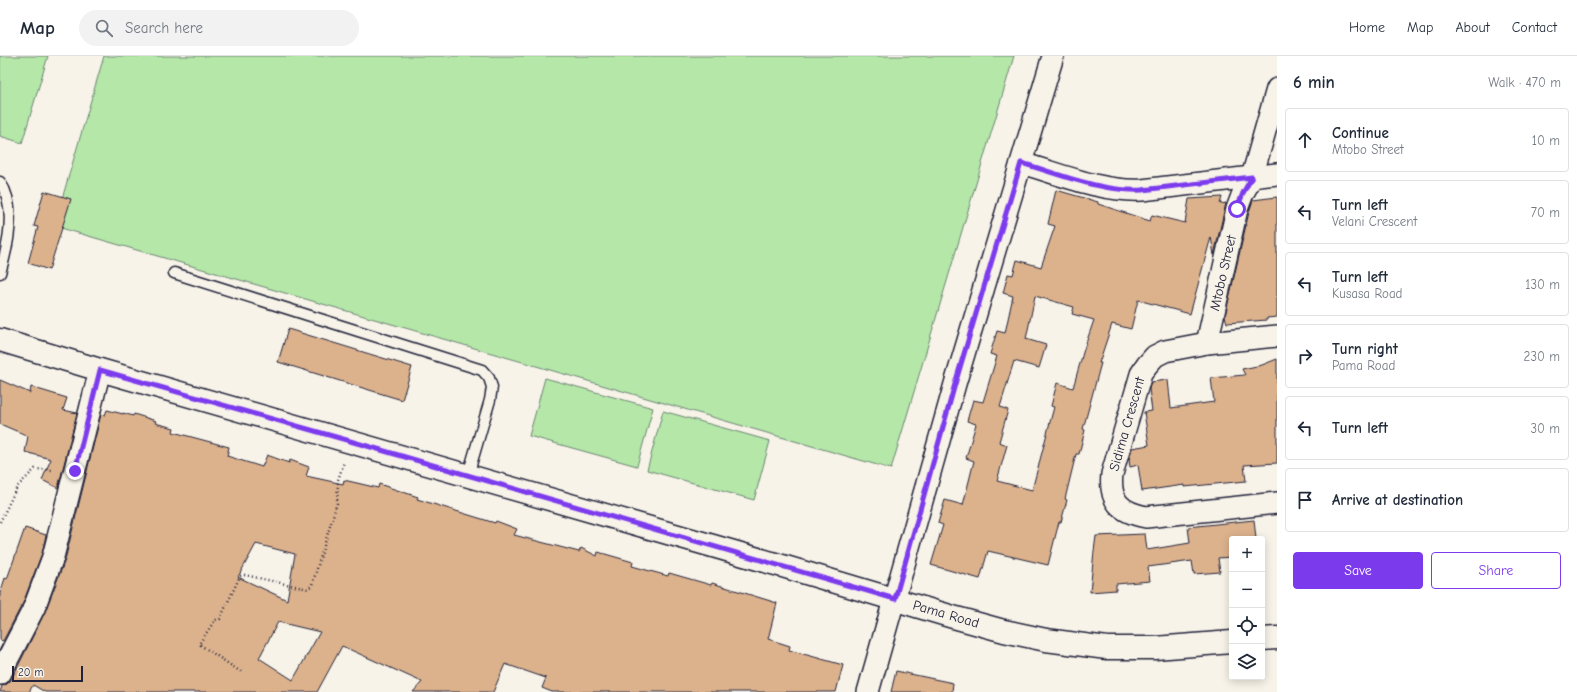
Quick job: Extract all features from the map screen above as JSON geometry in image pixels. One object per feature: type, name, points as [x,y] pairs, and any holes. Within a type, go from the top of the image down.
[{"type":"street","points":[[868,692],[955,384],[1053,56]]},
{"type":"street","name":"Mtobo Street","points":[[1207,343],[1237,209],[1243,193],[1252,177],[1277,89]]},
{"type":"street","points":[[1021,163],[1104,188],[1125,191],[1277,174]]},
{"type":"street","name":"Sidima Crescent","points":[[1277,336],[1207,343],[1165,351],[1155,356],[1141,374],[1112,474],[1110,487],[1115,499],[1123,509],[1132,515],[1146,517],[1277,503]]},
{"type":"street","name":"Pama Road","points":[[0,340],[1004,631],[1046,640],[1107,648],[1155,648],[1229,642]]},
{"type":"street","points":[[0,674],[25,628],[43,587],[53,558],[100,370]]},
{"type":"street","points":[[1265,639],[1277,638]]},
{"type":"lane","points":[[0,182],[8,204],[10,228],[0,273]]},
{"type":"lane","points":[[174,273],[482,370],[489,378],[492,387],[490,400],[468,475]]},
{"type":"path","points":[[241,672],[199,644],[215,620],[220,619],[240,576],[245,575],[308,590],[312,585],[337,503],[338,480],[350,441]]},
{"type":"path","points":[[0,522],[18,486],[35,469],[75,471]]},
{"type":"green space","points":[[0,56],[48,56],[22,143],[0,136]]},
{"type":"green space","points":[[104,56],[1014,56],[891,469],[54,226]]},
{"type":"green space","points":[[545,378],[653,408],[637,466],[529,436]]},
{"type":"green space","points":[[663,411],[770,441],[754,500],[647,470]]},
{"type":"building","points":[[1056,190],[1098,202],[1098,204],[1150,221],[1152,215],[1185,223],[1189,199],[1222,197],[1220,204],[1226,203],[1214,255],[1211,237],[1190,314],[1138,300],[1131,329],[1112,324],[1099,363],[1101,363],[1083,429],[1085,430],[1079,454],[1076,454],[1065,499],[1067,500],[1061,522],[1059,522],[1048,565],[988,551],[980,579],[931,565],[943,525],[938,523],[945,500],[963,505],[974,461],[966,458],[976,424],[967,421],[973,400],[983,402],[997,356],[990,354],[997,331],[1005,333],[1013,296],[1003,293],[1008,274],[1013,275],[1017,260],[1041,267],[1055,226],[1048,224]],"holes":[[[1035,296],[1074,307],[1072,314],[1094,320],[1073,388],[1057,383],[1051,406],[1054,407],[1032,490],[997,481],[1007,445],[999,442],[1008,410],[1000,407],[1014,361],[1039,368],[1046,345],[1026,339]]]},
{"type":"building","points":[[44,191],[71,199],[49,270],[28,263],[38,227],[34,226]]},
{"type":"building","points":[[1277,197],[1277,317],[1267,318],[1267,320],[1227,323],[1225,316],[1253,200]]},
{"type":"building","points":[[288,329],[412,367],[402,400],[278,362]]},
{"type":"building","points":[[1277,359],[1277,463],[1244,465],[1246,481],[1184,487],[1184,485],[1142,491],[1138,465],[1130,467],[1129,460],[1132,448],[1149,445],[1144,412],[1152,411],[1149,389],[1151,382],[1168,380],[1171,408],[1214,402],[1211,378],[1245,375],[1242,369],[1262,365]]},
{"type":"building","points":[[0,380],[30,393],[31,387],[67,398],[63,410],[77,413],[58,488],[42,480],[51,459],[25,452],[28,436],[0,424]]},
{"type":"building","points":[[107,410],[133,416],[134,414],[156,421],[155,423],[174,428],[173,432],[229,447],[227,456],[262,467],[267,455],[289,463],[290,460],[309,467],[306,476],[343,484],[344,480],[378,488],[379,484],[418,497],[417,499],[495,523],[496,521],[517,529],[514,535],[579,552],[581,548],[597,556],[598,552],[633,562],[632,566],[668,576],[669,573],[711,585],[712,583],[777,603],[768,639],[790,646],[789,650],[843,665],[836,692],[552,692],[542,688],[546,678],[505,664],[493,692],[413,692],[422,682],[342,646],[317,692],[45,692],[33,685],[29,692],[0,692],[2,686],[11,680],[45,612],[65,560],[101,414],[105,415]],"holes":[[[256,544],[295,554],[287,600],[238,577]],[[278,622],[320,632],[293,680],[259,658]]]},
{"type":"building","points":[[1254,520],[1256,536],[1229,536],[1229,557],[1218,558],[1220,572],[1194,574],[1192,561],[1148,567],[1150,581],[1116,584],[1116,590],[1090,592],[1096,536],[1145,534],[1147,550],[1190,543],[1188,527]]},
{"type":"building","points":[[25,528],[46,535],[42,553],[23,603],[3,641],[0,640],[0,594],[5,578],[7,579]]},
{"type":"building","points":[[896,671],[953,683],[952,692],[891,692]]},
{"type":"route","points":[[75,471],[100,370],[895,599],[955,384],[1021,163],[1104,188],[1125,191],[1252,177],[1243,193],[1237,209]]}]
